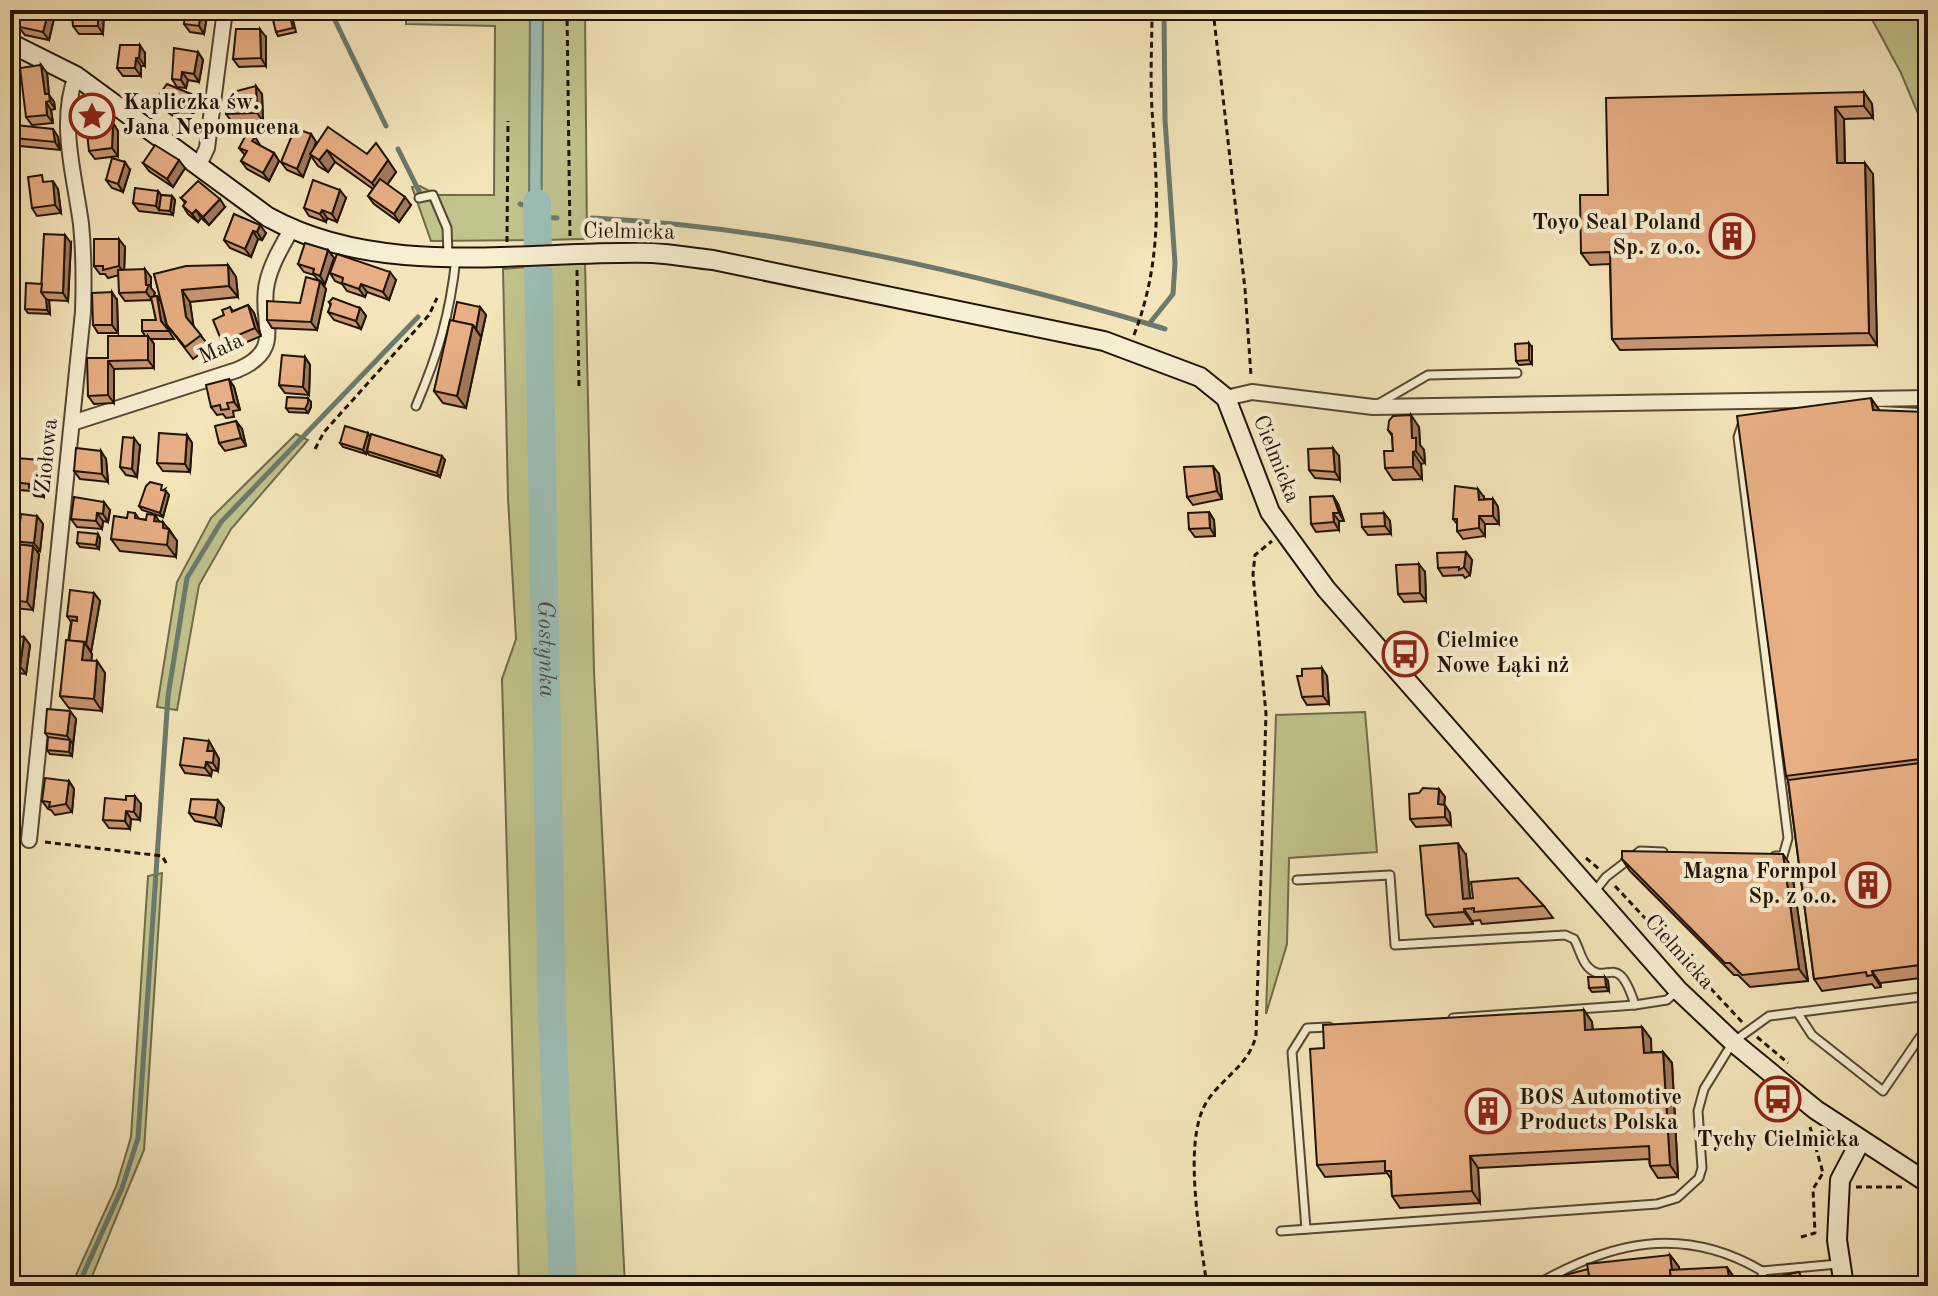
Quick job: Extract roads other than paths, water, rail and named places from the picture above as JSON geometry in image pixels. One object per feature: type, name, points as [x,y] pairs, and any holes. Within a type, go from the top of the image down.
[{"type":"street","points":[[198,167],[207,148],[225,10]]},
{"type":"street","name":"Cielmicka","points":[[10,43],[76,76],[239,199],[291,230],[348,247],[452,256],[509,246],[569,254],[655,253],[713,260],[1104,341],[1200,377],[1226,398],[1270,512],[1326,589],[1678,990],[1733,1042],[1816,1110],[1928,1183]]},
{"type":"street","name":"Ziołowa","points":[[29,840],[72,423],[84,263],[67,116],[68,96],[76,76]]},
{"type":"street","name":"Mała","points":[[72,423],[237,370],[257,360],[268,337],[267,284],[291,230]]},
{"type":"street","points":[[1226,398],[1252,392],[1373,407],[1928,398]]},
{"type":"street","points":[[1844,1286],[1837,1240],[1840,1180],[1861,1140]]},
{"type":"lane","points":[[416,406],[441,348],[451,309],[452,256],[447,228],[433,195],[419,198]]},
{"type":"lane","points":[[1373,407],[1428,375],[1517,373]]},
{"type":"lane","points":[[1861,411],[1928,413]]},
{"type":"lane","points":[[1751,417],[1742,425],[1738,437],[1788,838],[1783,856],[1767,856]]},
{"type":"lane","points":[[1593,893],[1606,877],[1640,851],[1672,852]]},
{"type":"lane","points":[[1297,880],[1390,875],[1395,945],[1565,935],[1574,939],[1587,967],[1594,971],[1619,972],[1626,978],[1635,1005]]},
{"type":"lane","points":[[1447,1018],[1635,1005],[1667,1000],[1678,990]]},
{"type":"lane","points":[[1281,1231],[1657,1204],[1677,1198],[1691,1189],[1699,1178],[1702,1168],[1698,1111],[1704,1089],[1733,1042],[1769,1016],[1928,996]]},
{"type":"lane","points":[[1797,1012],[1812,1035],[1883,1091],[1920,1037]]},
{"type":"lane","points":[[1306,1229],[1292,1052],[1307,1028],[1338,1026]]},
{"type":"lane","points":[[1534,1286],[1566,1267],[1612,1248],[1649,1244],[1696,1246],[1725,1253],[1762,1271],[1841,1264]]},
{"type":"lane","points":[[1762,1271],[1763,1286]]},
{"type":"water","points":[[530,10],[543,10],[541,240],[529,240]]},
{"type":"waterway","points":[[330,10],[386,126]]},
{"type":"waterway","points":[[592,218],[733,231],[874,255],[1013,287],[1149,324],[1173,294],[1175,263],[1165,120],[1164,10]]},
{"type":"waterway","points":[[398,149],[419,191]]},
{"type":"waterway","name":"Gostynka","points":[[537,203],[552,1012],[563,1286]]},
{"type":"waterway","points":[[520,204],[535,208]]},
{"type":"waterway","points":[[538,217],[557,218]]},
{"type":"waterway","points":[[78,1286],[122,1188],[138,1138],[168,696],[187,578],[221,522],[418,317]]},
{"type":"waterway","points":[[1149,324],[1165,329]]},
{"type":"place","name":"Kapliczka św. Jana Nepomucena","points":[[92,116]]},
{"type":"place","name":"Toyo Seal Poland Sp. z o.o.","points":[[1732,236]]},
{"type":"place","name":"Cielmice Nowe Łąki nż","points":[[1405,654]]},
{"type":"place","name":"Magna Formpol Sp. z o.o.","points":[[1868,885]]},
{"type":"place","name":"Tychy Cielmicka","points":[[1778,1099]]},
{"type":"place","name":"BOS Automotive Products Polska","points":[[1488,1111]]}]
